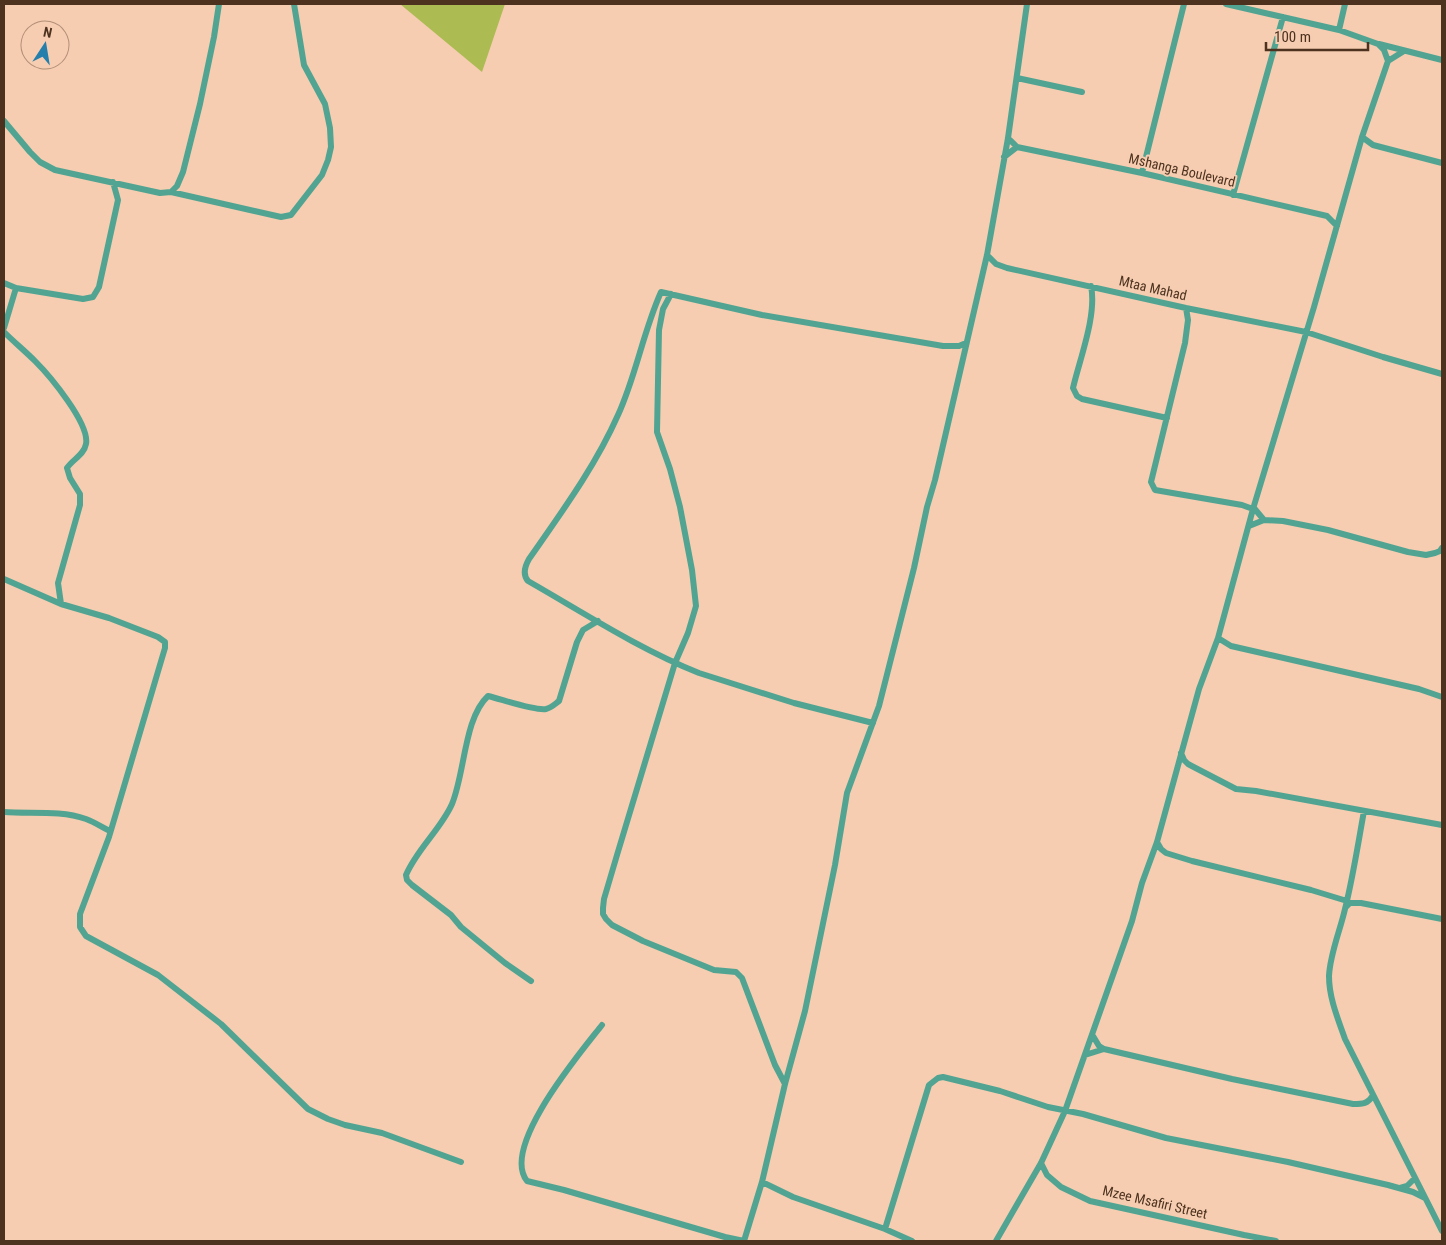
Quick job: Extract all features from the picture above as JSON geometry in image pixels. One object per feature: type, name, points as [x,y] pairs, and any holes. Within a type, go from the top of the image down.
[{"type":"street","points":[[171,192],[177,186],[183,172],[200,104],[219,4]]},
{"type":"street","points":[[4,122],[40,162],[56,170],[160,193],[171,192],[281,217],[291,215],[322,175],[331,147],[330,128],[325,104],[304,65],[294,4]]},
{"type":"street","points":[[602,1025],[559,1080],[540,1111],[522,1153],[521,1168],[524,1179],[717,1235],[744,1241],[762,1182],[809,991],[836,865],[847,793],[879,706],[914,568],[983,273],[1008,138],[1027,4]]},
{"type":"street","points":[[1142,173],[1184,4]]},
{"type":"street","points":[[1226,4],[1338,30],[1378,44],[1442,60]]},
{"type":"street","points":[[1338,30],[1345,4]]},
{"type":"street","points":[[1233,195],[1283,17]]},
{"type":"street","points":[[996,1241],[1041,1163],[1065,1111],[1132,921],[1142,883],[1157,842],[1199,689],[1218,638],[1253,509],[1282,417],[1362,137],[1388,61],[1384,50],[1378,44]]},
{"type":"street","points":[[1388,61],[1404,51]]},
{"type":"street","points":[[1017,78],[1082,92]]},
{"type":"street","points":[[1362,137],[1373,145],[1442,163]]},
{"type":"street","points":[[1004,158],[1018,147],[1008,138]]},
{"type":"street","name":"Mshanga Boulevard","points":[[1018,147],[1142,173],[1327,216]]},
{"type":"street","points":[[4,284],[16,288],[83,299],[93,298],[99,287],[118,200],[113,182]]},
{"type":"street","points":[[1337,226],[1327,216],[1341,210]]},
{"type":"street","name":"Mtaa Mahad","points":[[987,255],[996,264],[1007,268],[1186,308],[1306,332],[1442,374]]},
{"type":"street","points":[[983,273],[996,264]]},
{"type":"street","points":[[1091,286],[1093,297],[1092,315],[1073,388],[1077,396],[1082,399],[1167,418]]},
{"type":"street","points":[[4,328],[16,288]]},
{"type":"street","points":[[873,723],[784,700],[699,673],[665,658],[528,581],[525,575],[526,565],[578,489],[618,416],[646,330],[661,292],[762,315],[943,346],[959,346],[966,343]]},
{"type":"street","points":[[671,294],[663,308],[659,330],[657,432],[670,469],[680,507],[692,570],[696,606],[688,633],[675,662],[616,855],[604,899],[604,914],[606,920],[612,926],[643,941],[714,970],[736,972],[739,974],[775,1065],[785,1084]]},
{"type":"street","points":[[1186,308],[1188,320],[1185,343],[1151,482],[1155,490],[1242,505],[1253,509],[1264,520]]},
{"type":"street","points":[[4,332],[35,360],[50,377],[80,419],[86,435],[84,450],[67,468],[70,478],[80,494],[80,505],[58,583],[61,604]]},
{"type":"street","points":[[1249,526],[1264,520],[1282,521],[1328,530],[1408,552],[1426,555],[1435,554],[1442,548]]},
{"type":"street","points":[[4,579],[61,604],[109,618],[165,642],[165,648],[110,831],[80,914],[80,927],[86,936],[158,976],[221,1024],[308,1109],[345,1125],[382,1133],[461,1162]]},
{"type":"street","points":[[531,981],[505,963],[461,927],[451,915],[412,885],[407,880],[406,875],[451,805],[463,766],[465,749],[481,702],[488,696],[538,709],[547,709],[553,706],[559,700],[578,642],[584,630],[582,612]]},
{"type":"street","points":[[584,630],[598,621]]},
{"type":"street","points":[[1218,638],[1231,646],[1420,689],[1442,697]]},
{"type":"street","points":[[1213,650],[1227,644]]},
{"type":"street","points":[[665,658],[680,652]]},
{"type":"street","points":[[1181,753],[1188,764],[1236,789],[1442,825]]},
{"type":"street","points":[[1178,766],[1188,764]]},
{"type":"street","points":[[1364,811],[1346,905],[1332,956],[1329,976],[1331,994],[1334,1010],[1345,1039],[1442,1231]]},
{"type":"street","points":[[4,812],[59,814],[86,819],[110,831]]},
{"type":"street","points":[[1157,842],[1166,853],[1311,890],[1346,905],[1361,903],[1442,919]]},
{"type":"street","points":[[1093,1036],[1099,1046],[1104,1049],[1232,1079],[1353,1104],[1367,1103],[1373,1095]]},
{"type":"street","points":[[1085,1055],[1104,1049]]},
{"type":"street","points":[[885,1229],[929,1085],[932,1081],[943,1077],[1000,1091],[1065,1111],[1083,1114],[1166,1138],[1288,1162],[1400,1188],[1425,1198]]},
{"type":"street","name":"Mzee Msafiri Street","points":[[1041,1163],[1047,1175],[1061,1186],[1090,1201],[1276,1241]]},
{"type":"street","points":[[1400,1188],[1407,1186],[1415,1178]]},
{"type":"street","points":[[762,1182],[793,1198],[885,1229],[912,1241]]},
{"type":"street","points":[[759,1193],[775,1189]]},
{"type":"green space","points":[[400,4],[505,4],[482,72]]}]
